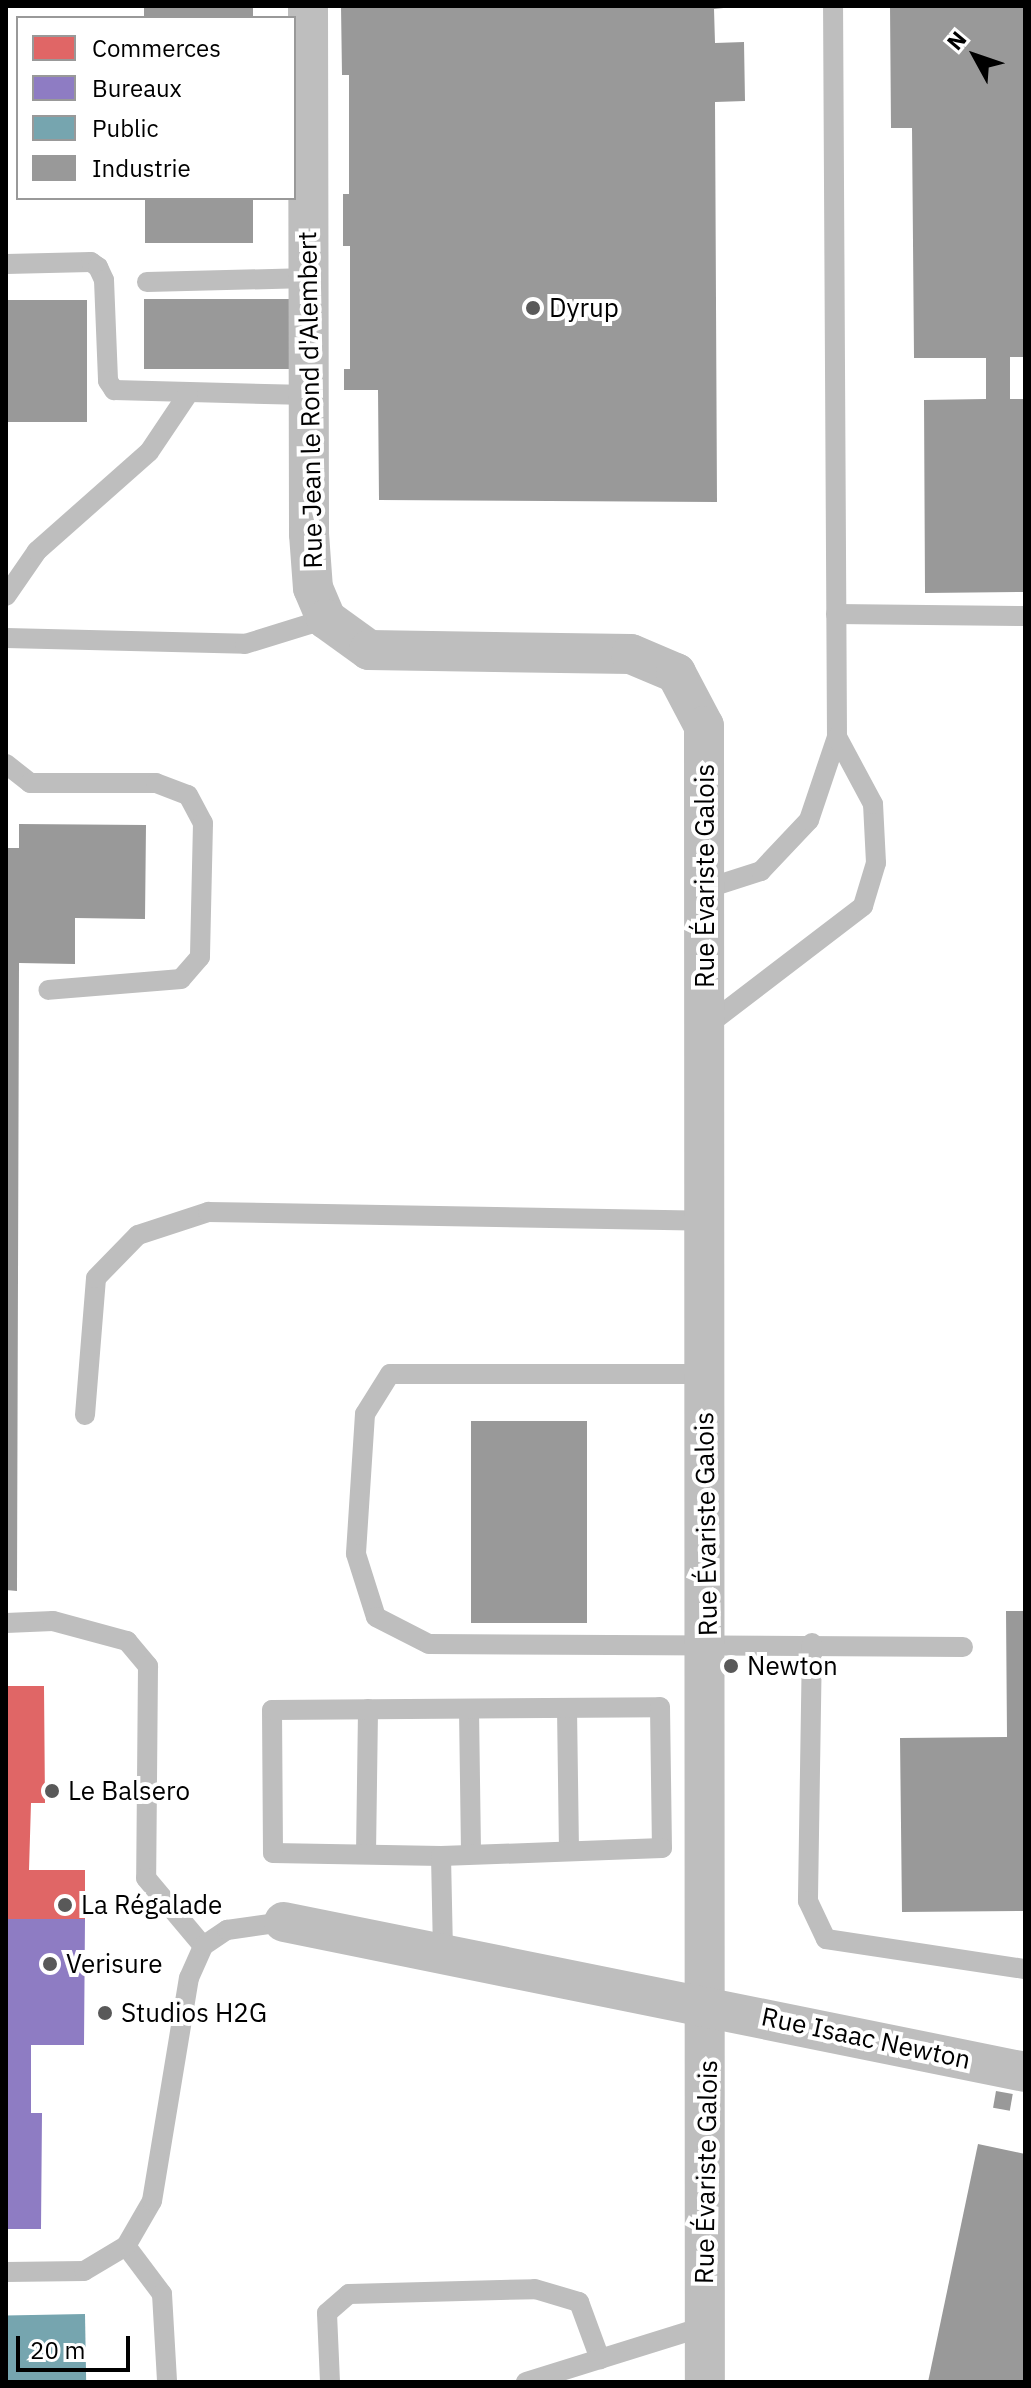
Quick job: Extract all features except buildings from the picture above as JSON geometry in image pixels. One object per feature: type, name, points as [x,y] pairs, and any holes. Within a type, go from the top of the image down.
[{"type":"street","name":"Rue Jean le Rond d'Alembert","points":[[308,6],[308,395],[313,588],[326,619]]},
{"type":"street","name":"Rue Évariste Galois","points":[[326,619],[369,650],[631,654],[676,673],[704,726],[708,1644],[705,2382]]},
{"type":"street","name":"Rue Isaac Newton","points":[[284,1922],[708,2005],[1025,2072]]},
{"type":"lane","points":[[705,889],[761,871],[809,820],[837,737],[833,6]]},
{"type":"lane","points":[[6,264],[91,262],[98,267],[104,280],[108,381],[114,390],[308,395]]},
{"type":"lane","points":[[147,282],[308,278]]},
{"type":"lane","points":[[6,596],[37,551],[149,452],[188,394]]},
{"type":"lane","points":[[836,614],[1025,616]]},
{"type":"lane","points":[[6,638],[245,644],[326,619]]},
{"type":"lane","points":[[705,1027],[863,906],[876,863],[873,804],[837,737]]},
{"type":"lane","points":[[6,764],[30,783],[156,783],[188,795],[203,823],[200,957],[181,979],[48,990]]},
{"type":"lane","points":[[85,1415],[96,1278],[138,1235],[208,1212],[706,1221]]},
{"type":"lane","points":[[705,1374],[390,1374],[365,1414],[356,1554],[376,1617],[429,1644],[812,1643],[963,1647]]},
{"type":"lane","points":[[6,1623],[53,1621],[127,1641],[148,1666],[146,1878],[203,1946]]},
{"type":"lane","points":[[812,1643],[808,1901],[826,1939],[1025,1969]]},
{"type":"lane","points":[[660,1707],[662,1848],[441,1856],[273,1853],[272,1710],[567,1708],[660,1707]]},
{"type":"lane","points":[[567,1708],[569,1851]]},
{"type":"lane","points":[[366,1854],[368,1709]]},
{"type":"lane","points":[[469,1709],[471,1854]]},
{"type":"lane","points":[[441,1856],[443,1952]]},
{"type":"lane","points":[[6,2272],[84,2271],[126,2246],[152,2201],[189,1978],[203,1946],[227,1930],[284,1922]]},
{"type":"lane","points":[[126,2246],[162,2294],[167,2382]]},
{"type":"lane","points":[[330,2382],[327,2313],[349,2294],[535,2289],[579,2302],[600,2359]]},
{"type":"lane","points":[[526,2382],[703,2327]]},
{"type":"place","name":"Dyrup","points":[[533,308]]},
{"type":"place","name":"Newton","points":[[731,1666]]},
{"type":"place","name":"Le Balsero","points":[[52,1791]]},
{"type":"place","name":"La Régalade","points":[[65,1905]]},
{"type":"place","name":"Verisure","points":[[50,1964]]},
{"type":"place","name":"Studios H2G","points":[[105,2013]]}]
